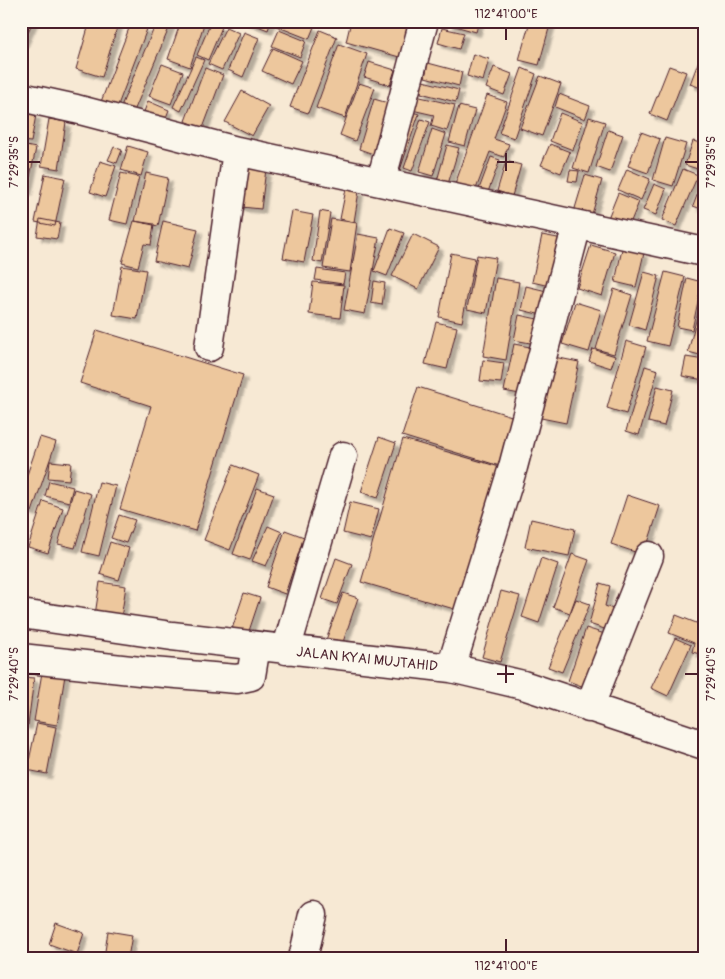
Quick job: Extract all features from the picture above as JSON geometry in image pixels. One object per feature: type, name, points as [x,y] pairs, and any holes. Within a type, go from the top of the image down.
[{"type":"street","points":[[381,181],[424,21]]},
{"type":"street","points":[[21,98],[76,109],[237,151],[704,252]]},
{"type":"street","points":[[209,346],[237,151]]},
{"type":"street","points":[[451,668],[513,467],[577,225]]},
{"type":"street","points":[[286,650],[343,456]]},
{"type":"street","points":[[589,708],[649,556]]},
{"type":"street","name":"JALAN KYAI MUJTAHID","points":[[21,614],[172,636],[255,656],[286,650],[451,668],[523,686],[704,745]]},
{"type":"street","points":[[21,658],[140,672],[237,679],[251,676],[255,656]]},
{"type":"street","points":[[303,958],[313,915]]},
{"type":"building","points":[[21,21],[33,21],[21,47]]},
{"type":"building","points":[[90,21],[119,21],[102,77],[76,69]]},
{"type":"building","points":[[157,21],[172,21],[132,116],[119,111]]},
{"type":"building","points":[[181,21],[205,21],[190,67],[168,59]]},
{"type":"building","points":[[245,21],[271,21],[268,30]]},
{"type":"building","points":[[278,21],[300,21],[314,27],[309,39],[276,26]]},
{"type":"building","points":[[351,21],[421,21],[410,60],[346,42]]},
{"type":"building","points":[[449,21],[479,21],[476,32],[448,24]]},
{"type":"building","points":[[530,21],[551,21],[539,65],[519,60]]},
{"type":"building","points":[[211,22],[222,27],[208,60],[197,55]]},
{"type":"building","points":[[131,23],[147,29],[115,113],[99,107]]},
{"type":"building","points":[[226,27],[239,33],[222,70],[208,64]]},
{"type":"building","points":[[442,28],[464,33],[459,49],[438,43]]},
{"type":"building","points":[[279,30],[306,41],[300,57],[272,46]]},
{"type":"building","points":[[320,30],[337,37],[308,113],[290,107]]},
{"type":"building","points":[[244,32],[259,38],[243,77],[228,70]]},
{"type":"building","points":[[339,44],[367,54],[345,118],[316,108]]},
{"type":"building","points":[[704,47],[704,89],[690,84]]},
{"type":"building","points":[[273,48],[302,61],[291,84],[262,71]]},
{"type":"building","points":[[473,54],[489,59],[483,81],[467,76]]},
{"type":"building","points":[[196,57],[204,60],[181,111],[173,107]]},
{"type":"building","points":[[369,62],[395,70],[390,85],[364,77]]},
{"type":"building","points":[[428,63],[462,72],[459,86],[425,77]]},
{"type":"building","points":[[162,64],[183,72],[171,104],[149,96]]},
{"type":"building","points":[[669,66],[686,72],[667,121],[650,114]]},
{"type":"building","points":[[494,67],[512,74],[504,95],[486,88]]},
{"type":"building","points":[[205,68],[223,75],[203,128],[185,121]]},
{"type":"building","points":[[522,68],[536,74],[514,138],[499,133]]},
{"type":"building","points":[[540,76],[561,84],[542,136],[520,128]]},
{"type":"building","points":[[423,81],[459,90],[456,102],[421,93]]},
{"type":"building","points":[[359,83],[375,88],[355,141],[340,135]]},
{"type":"building","points":[[242,91],[269,106],[252,136],[225,122]]},
{"type":"building","points":[[559,94],[590,106],[585,119],[555,107]]},
{"type":"building","points":[[487,95],[507,102],[494,139],[509,144],[504,157],[490,152],[473,197],[453,190]]},
{"type":"building","points":[[416,96],[455,105],[447,131],[431,126],[434,115],[412,110]]},
{"type":"building","points":[[374,99],[395,105],[379,156],[359,149]]},
{"type":"building","points":[[148,101],[169,110],[163,125],[142,117]]},
{"type":"building","points":[[459,106],[475,110],[465,146],[449,142]]},
{"type":"building","points":[[409,111],[419,114],[398,176],[387,173]]},
{"type":"building","points":[[23,113],[36,115],[31,142],[21,141]]},
{"type":"building","points":[[560,113],[583,122],[573,150],[550,141]]},
{"type":"building","points":[[589,117],[605,122],[589,173],[573,168]]},
{"type":"building","points":[[49,119],[66,122],[59,169],[41,166]]},
{"type":"building","points":[[421,119],[430,122],[412,171],[404,168]]},
{"type":"building","points":[[432,129],[446,134],[433,176],[419,172]]},
{"type":"building","points":[[608,130],[623,135],[610,172],[596,167]]},
{"type":"building","points":[[641,132],[660,139],[648,173],[628,166]]},
{"type":"building","points":[[665,138],[686,144],[673,186],[653,180]]},
{"type":"building","points":[[693,141],[704,144],[704,161],[701,170],[685,165]]},
{"type":"building","points":[[550,144],[570,152],[561,173],[541,165]]},
{"type":"building","points":[[21,145],[36,148],[27,191],[21,190]]},
{"type":"building","points":[[447,145],[459,148],[448,184],[437,181]]},
{"type":"building","points":[[128,146],[148,152],[141,176],[121,170]]},
{"type":"building","points":[[114,147],[122,150],[117,163],[108,160]]},
{"type":"building","points":[[491,157],[500,160],[485,200],[476,197]]},
{"type":"building","points":[[100,161],[116,166],[105,197],[90,192]]},
{"type":"building","points":[[506,161],[521,165],[512,196],[497,191]]},
{"type":"building","points":[[237,166],[266,169],[261,209],[232,206]]},
{"type":"building","points":[[627,169],[650,179],[641,200],[618,190]]},
{"type":"building","points":[[683,169],[698,175],[676,226],[662,220]]},
{"type":"building","points":[[570,170],[579,171],[577,182],[568,181]]},
{"type":"building","points":[[121,173],[139,177],[127,224],[109,220]]},
{"type":"building","points":[[146,173],[168,178],[158,226],[135,221]]},
{"type":"building","points":[[45,174],[65,178],[55,226],[35,222]]},
{"type":"building","points":[[585,175],[602,180],[590,221],[573,215]]},
{"type":"building","points":[[704,177],[704,210],[693,206]]},
{"type":"building","points":[[654,184],[666,189],[656,215],[643,210]]},
{"type":"building","points":[[346,189],[359,191],[354,222],[340,219]]},
{"type":"building","points":[[618,193],[639,202],[629,226],[608,218]]},
{"type":"building","points":[[292,211],[313,215],[304,262],[283,258]]},
{"type":"building","points":[[320,211],[330,213],[322,263],[313,261]]},
{"type":"building","points":[[40,219],[60,223],[57,239],[37,236]]},
{"type":"building","points":[[331,219],[357,223],[350,272],[323,268]]},
{"type":"building","points":[[134,221],[154,224],[151,245],[144,244],[138,267],[122,263]]},
{"type":"building","points":[[163,221],[198,229],[188,269],[154,261]]},
{"type":"building","points":[[390,228],[404,233],[387,276],[374,271]]},
{"type":"building","points":[[358,234],[379,238],[365,314],[344,310]]},
{"type":"building","points":[[413,234],[439,247],[418,289],[392,276]]},
{"type":"building","points":[[542,235],[563,239],[554,287],[532,282]]},
{"type":"building","points":[[591,245],[615,252],[602,296],[577,288]]},
{"type":"building","points":[[622,249],[644,253],[636,287],[615,282]]},
{"type":"building","points":[[451,253],[475,258],[462,322],[439,317]]},
{"type":"building","points":[[477,255],[496,258],[486,313],[467,309]]},
{"type":"building","points":[[122,266],[146,270],[137,319],[113,315]]},
{"type":"building","points":[[317,269],[345,273],[343,284],[315,280]]},
{"type":"building","points":[[644,272],[659,276],[645,330],[629,325]]},
{"type":"building","points":[[665,272],[685,277],[668,346],[647,341]]},
{"type":"building","points":[[496,278],[519,282],[506,360],[483,356]]},
{"type":"building","points":[[687,278],[702,282],[692,330],[677,327]]},
{"type":"building","points":[[374,281],[385,283],[382,305],[371,303]]},
{"type":"building","points":[[313,282],[344,285],[340,318],[309,314]]},
{"type":"building","points":[[526,286],[551,292],[546,316],[521,310]]},
{"type":"building","points":[[614,289],[632,295],[614,354],[596,349]]},
{"type":"building","points":[[575,302],[601,310],[589,352],[562,344]]},
{"type":"building","points":[[699,309],[704,310],[704,356],[688,352]]},
{"type":"building","points":[[519,315],[547,321],[541,345],[514,340]]},
{"type":"building","points":[[436,322],[457,327],[447,369],[425,364]]},
{"type":"building","points":[[97,330],[243,375],[195,531],[120,509],[151,406],[80,383]]},
{"type":"building","points":[[626,341],[646,347],[626,414],[607,408]]},
{"type":"building","points":[[514,344],[535,348],[525,395],[504,391]]},
{"type":"building","points":[[593,349],[615,356],[611,368],[589,361]]},
{"type":"building","points":[[554,357],[579,362],[566,423],[541,418]]},
{"type":"building","points":[[686,357],[704,360],[704,380],[682,376]]},
{"type":"building","points":[[483,360],[504,363],[501,383],[480,381]]},
{"type":"building","points":[[645,366],[658,370],[639,435],[626,431]]},
{"type":"building","points":[[657,386],[673,390],[664,426],[648,422]]},
{"type":"building","points":[[418,387],[518,418],[503,467],[402,436]]},
{"type":"building","points":[[40,437],[56,442],[32,512],[21,508],[21,492]]},
{"type":"building","points":[[379,437],[396,443],[378,498],[361,492]]},
{"type":"building","points":[[403,439],[503,468],[461,611],[361,582]]},
{"type":"building","points":[[50,461],[71,463],[69,480],[48,478]]},
{"type":"building","points":[[233,465],[259,475],[230,550],[204,540]]},
{"type":"building","points":[[49,481],[73,487],[69,502],[45,496]]},
{"type":"building","points":[[99,482],[116,486],[99,556],[82,552]]},
{"type":"building","points":[[257,488],[274,494],[250,560],[233,554]]},
{"type":"building","points":[[74,489],[91,494],[75,548],[58,544]]},
{"type":"building","points":[[627,495],[660,506],[644,555],[611,544]]},
{"type":"building","points":[[43,501],[63,508],[48,553],[28,547]]},
{"type":"building","points":[[350,502],[379,509],[371,540],[343,533]]},
{"type":"building","points":[[119,515],[135,520],[126,543],[111,538]]},
{"type":"building","points":[[531,519],[575,529],[569,556],[525,547]]},
{"type":"building","points":[[268,526],[282,532],[266,566],[252,561]]},
{"type":"building","points":[[285,530],[304,537],[285,594],[266,587]]},
{"type":"building","points":[[110,542],[129,548],[119,580],[100,574]]},
{"type":"building","points":[[572,554],[589,560],[570,613],[553,607]]},
{"type":"building","points":[[336,558],[352,564],[337,604],[322,599]]},
{"type":"building","points":[[541,558],[558,564],[539,623],[522,617]]},
{"type":"building","points":[[100,582],[126,586],[121,618],[95,615]]},
{"type":"building","points":[[600,583],[610,586],[605,606],[621,612],[614,632],[589,624]]},
{"type":"building","points":[[501,591],[520,596],[500,662],[482,657]]},
{"type":"building","points":[[244,593],[260,598],[248,634],[232,629]]},
{"type":"building","points":[[343,593],[358,598],[342,645],[326,640]]},
{"type":"building","points":[[576,599],[590,604],[562,672],[548,667]]},
{"type":"building","points":[[676,615],[704,626],[704,655],[692,652],[694,643],[669,633]]},
{"type":"building","points":[[586,628],[605,634],[587,688],[568,681]]},
{"type":"building","points":[[675,638],[691,645],[668,696],[651,688]]},
{"type":"building","points":[[43,666],[66,669],[57,725],[34,721]]},
{"type":"building","points":[[21,677],[34,678],[28,725],[21,724]]},
{"type":"building","points":[[37,723],[56,727],[47,774],[27,770]]},
{"type":"building","points":[[56,923],[84,933],[77,954],[49,944]]},
{"type":"building","points":[[108,931],[132,935],[128,958],[104,958]]}]
